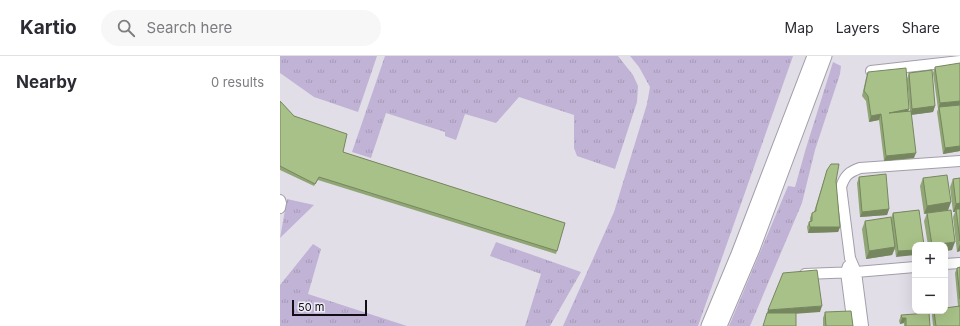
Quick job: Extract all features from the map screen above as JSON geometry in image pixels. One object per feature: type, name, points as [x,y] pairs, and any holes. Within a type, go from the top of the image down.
[{"type":"street","points":[[708,326],[741,247],[814,56]]},
{"type":"street","points":[[720,326],[753,249],[825,56]]},
{"type":"street","points":[[870,71],[960,61]]},
{"type":"street","points":[[853,326],[850,258],[841,187],[844,179],[851,171],[860,168],[960,161]]},
{"type":"street","points":[[280,200],[280,208]]},
{"type":"street","points":[[948,264],[960,263]]},
{"type":"street","points":[[795,274],[851,272],[912,267]]},
{"type":"street","points":[[851,272],[863,326]]},
{"type":"green space","points":[[280,56],[377,56],[358,112],[314,97],[280,73]]},
{"type":"green space","points":[[385,56],[618,56],[633,75],[638,86],[637,102],[615,169],[577,156],[574,148],[574,115],[519,97],[496,123],[465,114],[456,140],[445,136],[445,132],[386,113],[371,158],[352,152]]},
{"type":"green space","points":[[630,56],[793,56],[698,326],[563,326],[614,212],[647,104],[650,87],[639,67]]},
{"type":"green space","points":[[833,62],[841,66],[840,74],[815,150],[802,203],[750,326],[729,326],[788,186],[795,187]]},
{"type":"green space","points":[[287,199],[314,205],[280,238]]},
{"type":"green space","points":[[496,242],[581,272],[550,326],[525,326],[541,274],[490,256]]},
{"type":"green space","points":[[313,244],[321,249],[308,294],[407,326],[280,326],[280,285]]},
{"type":"building","points":[[960,63],[960,101],[940,103],[935,67]]},
{"type":"building","points":[[906,68],[909,109],[889,113],[911,111],[916,153],[886,156],[881,114],[871,116],[868,96],[864,91],[868,72]]},
{"type":"building","points":[[932,70],[935,106],[912,109],[909,73]]},
{"type":"building","points":[[280,101],[294,116],[347,134],[343,152],[565,223],[557,251],[319,177],[315,184],[280,166]]},
{"type":"building","points":[[960,105],[960,146],[945,148],[939,107]]},
{"type":"building","points":[[831,164],[839,164],[836,181],[840,227],[810,227],[809,222],[812,221],[812,213],[816,211],[827,170]]},
{"type":"building","points":[[886,174],[889,209],[862,212],[859,177]]},
{"type":"building","points":[[947,175],[951,202],[927,206],[923,178]]},
{"type":"building","points":[[960,178],[960,203],[956,204],[953,179]]},
{"type":"building","points":[[956,209],[960,209],[960,241]]},
{"type":"building","points":[[919,210],[924,242],[912,242],[912,250],[898,251],[893,213]]},
{"type":"building","points":[[951,210],[955,242],[932,242],[927,213]]},
{"type":"building","points":[[891,217],[895,247],[869,251],[865,221]]},
{"type":"building","points":[[960,267],[960,299],[957,268]]},
{"type":"building","points":[[817,270],[822,306],[768,310],[783,273]]},
{"type":"building","points":[[960,306],[960,326],[936,326],[934,314],[948,314],[948,308]]},
{"type":"building","points":[[851,311],[853,326],[826,326],[825,312]]},
{"type":"building","points":[[767,313],[796,313],[796,326],[763,326]]},
{"type":"building","points":[[929,314],[930,326],[906,326],[906,318],[902,318],[901,315]]}]
